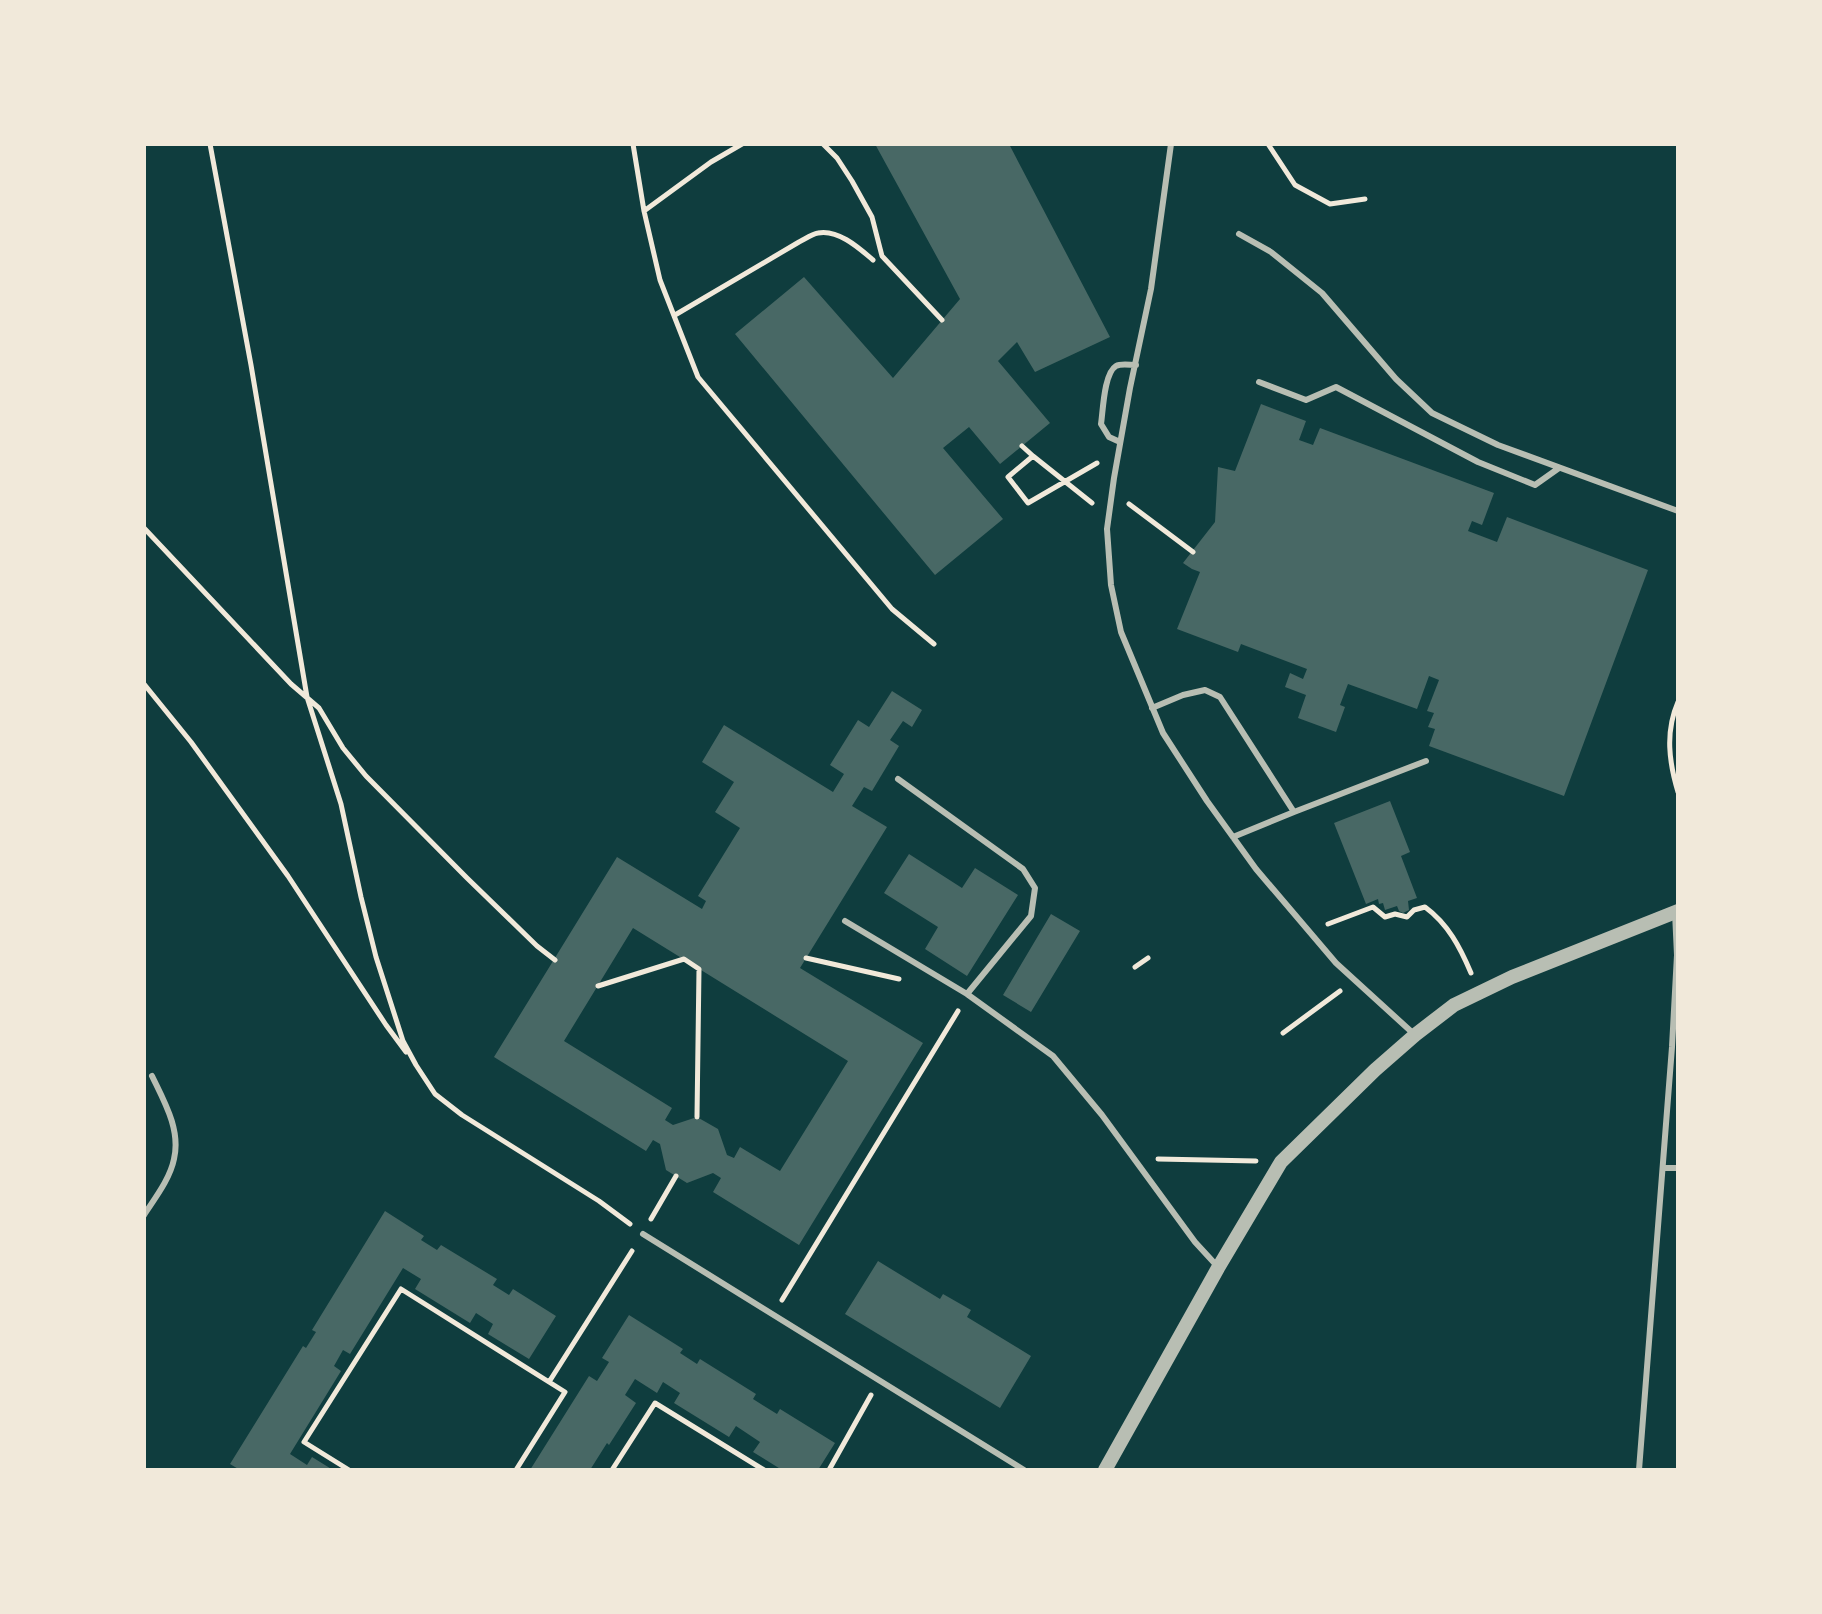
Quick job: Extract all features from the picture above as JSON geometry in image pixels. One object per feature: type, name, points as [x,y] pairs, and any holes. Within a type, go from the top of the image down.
[{"type":"street","points":[[1105,1470],[1281,1162],[1375,1070],[1454,1005],[1512,977],[1676,912]]},
{"type":"lane","points":[[1171,144],[1151,289],[1120,442],[1107,529],[1111,585],[1121,632],[1163,733],[1256,869],[1336,963],[1415,1035]]},
{"type":"lane","points":[[1239,234],[1271,252],[1322,293],[1396,379],[1432,413],[1498,445],[1678,511]]},
{"type":"lane","points":[[1120,442],[1109,437],[1101,424],[1108,377],[1119,365],[1136,365]]},
{"type":"lane","points":[[1259,382],[1306,400],[1336,387],[1478,462],[1535,485],[1559,468]]},
{"type":"lane","points":[[1152,708],[1205,690],[1220,697],[1294,812]]},
{"type":"lane","points":[[1233,837],[1426,761]]},
{"type":"lane","points":[[898,779],[1023,869],[1035,888],[1031,916],[967,994]]},
{"type":"lane","points":[[1639,1470],[1675,1046],[1676,912]]},
{"type":"lane","points":[[845,921],[967,994],[1053,1056],[1102,1115],[1195,1242],[1218,1268]]},
{"type":"lane","points":[[144,1215],[175,1159],[174,1131],[152,1076]]},
{"type":"lane","points":[[1663,1168],[1678,1168]]},
{"type":"lane","points":[[643,1234],[1024,1470]]},
{"type":"path","points":[[210,144],[307,697],[341,804],[376,957],[403,1041],[416,1065]]},
{"type":"path","points":[[633,144],[660,280],[698,377],[892,609],[934,644]]},
{"type":"path","points":[[644,211],[711,162],[742,144]]},
{"type":"path","points":[[823,144],[837,158],[872,217],[882,256],[942,320]]},
{"type":"path","points":[[1268,144],[1295,185],[1330,204],[1365,199]]},
{"type":"path","points":[[675,315],[818,233],[832,234],[855,245],[873,260]]},
{"type":"path","points":[[1022,446],[1093,504]]},
{"type":"path","points":[[1033,456],[1008,477],[1028,503],[1119,450]]},
{"type":"path","points":[[1155,524],[1193,552]]},
{"type":"path","points":[[144,528],[291,684],[319,708],[343,748],[366,776],[527,937],[555,960]]},
{"type":"path","points":[[144,684],[191,742],[288,876],[435,1094],[462,1115],[599,1201],[643,1234]]},
{"type":"path","points":[[1678,702],[1669,734],[1670,758],[1678,792]]},
{"type":"path","points":[[1309,930],[1373,907],[1385,917],[1395,914],[1407,917],[1414,910],[1425,907],[1454,937],[1479,993]]},
{"type":"path","points":[[806,958],[909,981]]},
{"type":"path","points":[[1135,967],[1148,958]]},
{"type":"path","points":[[598,986],[684,959],[699,969],[697,1117]]},
{"type":"path","points":[[1283,1033],[1355,980]]},
{"type":"path","points":[[773,1314],[967,994]]},
{"type":"path","points":[[1134,1158],[1281,1162]]},
{"type":"path","points":[[549,1382],[676,1176]]},
{"type":"path","points":[[349,1470],[304,1442],[401,1289],[565,1392],[516,1470]]},
{"type":"path","points":[[829,1470],[880,1381]]},
{"type":"path","points":[[612,1470],[655,1403],[764,1470]]},
{"type":"building","points":[[875,144],[1009,144],[1110,337],[1035,372],[1017,342],[998,361],[1050,423],[1000,464],[969,427],[943,448],[1003,519],[935,575],[735,334],[804,277],[893,378],[960,299]]},
{"type":"building","points":[[1261,404],[1306,421],[1299,440],[1313,445],[1320,428],[1494,493],[1482,525],[1472,521],[1468,531],[1497,542],[1507,517],[1648,570],[1564,796],[1429,746],[1435,729],[1428,727],[1434,713],[1427,711],[1439,680],[1429,676],[1417,709],[1348,684],[1340,705],[1345,707],[1336,732],[1298,718],[1306,695],[1285,687],[1290,673],[1303,679],[1307,669],[1241,644],[1238,652],[1177,629],[1200,572],[1183,563],[1215,522],[1218,467],[1235,471]]},
{"type":"building","points":[[892,691],[922,710],[912,727],[903,721],[890,740],[899,746],[872,791],[864,787],[852,806],[887,827],[800,968],[923,1043],[799,1245],[713,1192],[721,1178],[713,1173],[687,1183],[666,1170],[660,1144],[653,1140],[646,1151],[494,1057],[617,857],[702,909],[706,901],[698,896],[740,828],[715,812],[734,782],[702,762],[724,725],[833,792],[844,774],[830,765],[858,720],[869,727]],"holes":[[[633,928],[848,1061],[780,1171],[740,1147],[734,1158],[727,1155],[718,1129],[697,1117],[673,1125],[665,1120],[672,1108],[564,1041]]]},
{"type":"building","points":[[1390,801],[1410,852],[1401,856],[1417,898],[1408,901],[1409,910],[1403,913],[1397,906],[1385,910],[1378,899],[1366,904],[1334,823]]},
{"type":"building","points":[[909,854],[962,888],[975,868],[1018,895],[967,976],[925,949],[938,927],[884,893]]},
{"type":"building","points":[[1051,914],[1080,931],[1031,1012],[1003,995]]},
{"type":"building","points":[[385,1211],[424,1236],[421,1240],[437,1250],[441,1245],[497,1279],[493,1285],[509,1295],[513,1289],[556,1316],[529,1359],[488,1334],[493,1324],[476,1313],[470,1323],[415,1289],[421,1279],[403,1268],[350,1354],[343,1350],[334,1366],[341,1371],[290,1454],[307,1465],[312,1457],[333,1470],[240,1470],[230,1464],[303,1346],[306,1348],[316,1332],[312,1330]]},
{"type":"building","points":[[878,1261],[940,1299],[943,1294],[971,1310],[967,1317],[1031,1356],[1000,1408],[845,1314]]},
{"type":"building","points":[[629,1315],[683,1349],[680,1353],[697,1364],[700,1359],[756,1394],[753,1399],[777,1414],[780,1409],[835,1443],[818,1470],[782,1470],[753,1452],[760,1442],[736,1426],[729,1437],[674,1403],[680,1393],[663,1382],[657,1393],[635,1379],[625,1395],[636,1403],[590,1470],[530,1470],[589,1376],[597,1381],[609,1362],[602,1358]]}]
